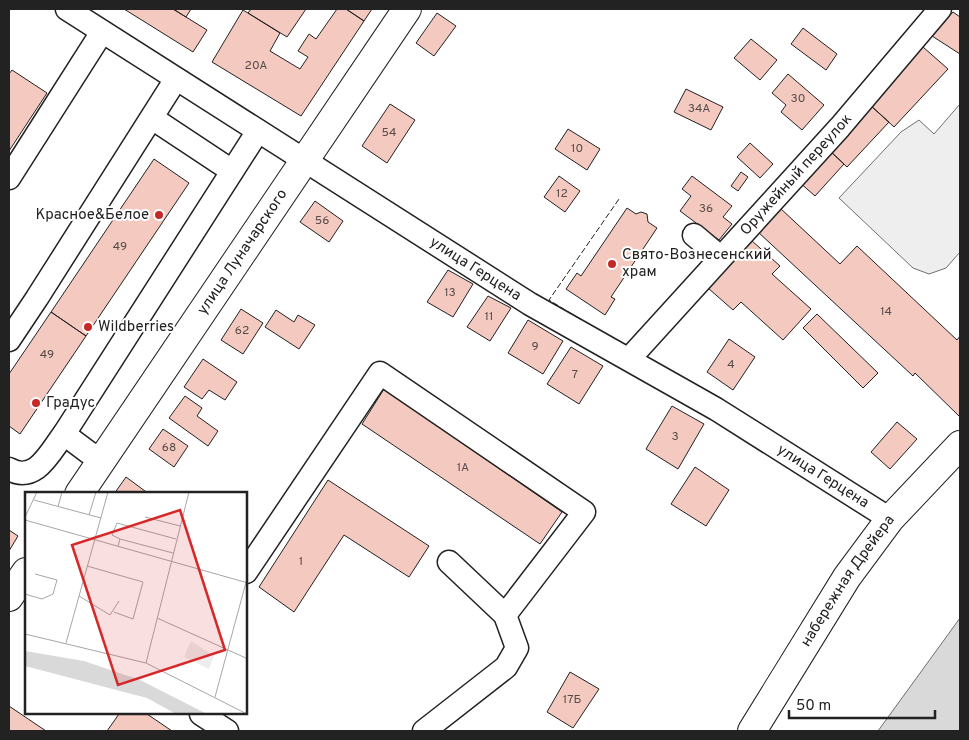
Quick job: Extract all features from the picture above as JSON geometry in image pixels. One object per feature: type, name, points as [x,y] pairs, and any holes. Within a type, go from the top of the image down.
[{"type":"main road","name":"улица Луначарского","points":[[80,492],[407,9]]},
{"type":"main road","name":"набережная Дрейера","points":[[752,731],[847,577],[890,519],[960,445]]},
{"type":"street","name":"улица Герцена","points":[[67,9],[530,304],[716,408],[890,519]]},
{"type":"street","name":"Оружейный переулок","points":[[628,359],[840,127],[940,9]]},
{"type":"street","points":[[9,178],[102,32]]},
{"type":"street","points":[[9,340],[176,79]]},
{"type":"street","points":[[152,118],[232,171]]},
{"type":"street","points":[[9,469],[23,474],[32,472],[42,463],[64,434],[258,131]]},
{"type":"street","points":[[694,235],[720,257]]},
{"type":"street","points":[[248,569],[380,373],[584,512],[506,615]]},
{"type":"street","points":[[64,434],[102,460]]},
{"type":"street","points":[[424,731],[506,666],[517,648],[506,615],[449,562]]},
{"type":"street","points":[[202,715],[227,731]]},
{"type":"shaded area","points":[[960,104],[960,252],[946,268],[929,274],[913,268],[839,198],[901,132],[919,120],[934,134]]},
{"type":"shaded area","points":[[960,618],[960,731],[878,731]]},
{"type":"building","points":[[124,9],[173,9],[207,30],[193,52]]},
{"type":"building","points":[[173,9],[191,9],[186,17]]},
{"type":"building","points":[[251,9],[306,9],[287,37],[248,13]]},
{"type":"building","points":[[337,9],[346,9],[364,21],[301,116],[212,62],[243,10],[280,33],[270,51],[300,69],[308,57],[298,51],[309,34],[316,39]]},
{"type":"building","points":[[346,9],[372,9],[364,21]]},
{"type":"building","points":[[953,12],[960,17],[960,54],[932,36]]},
{"type":"building","points":[[437,13],[456,26],[434,56],[416,43]]},
{"type":"building","points":[[803,28],[837,54],[826,70],[791,44]]},
{"type":"building","points":[[751,39],[777,60],[760,80],[734,58]]},
{"type":"building","points":[[923,47],[948,69],[894,127],[870,105]]},
{"type":"building","points":[[12,70],[47,93],[9,151],[9,74]]},
{"type":"building","points":[[788,74],[824,105],[802,130],[781,112],[786,105],[772,93]]},
{"type":"building","points":[[686,89],[723,107],[711,130],[674,112]]},
{"type":"building","points":[[390,104],[415,120],[387,163],[362,146]]},
{"type":"building","points":[[870,105],[889,122],[847,167],[829,150]]},
{"type":"building","points":[[568,129],[600,149],[587,170],[555,149]]},
{"type":"building","points":[[750,143],[773,164],[760,178],[737,157]]},
{"type":"building","points":[[829,150],[844,164],[815,196],[799,182]]},
{"type":"building","points":[[154,159],[189,183],[86,336],[51,312]]},
{"type":"building","points":[[741,172],[748,177],[738,191],[731,186]]},
{"type":"building","points":[[559,176],[580,191],[565,212],[544,197]]},
{"type":"building","points":[[692,176],[732,206],[723,217],[732,224],[719,240],[680,211],[691,196],[682,189]]},
{"type":"building","points":[[315,201],[343,221],[329,242],[300,222]]},
{"type":"building","name":"Свято-Вознесенский храм","points":[[627,208],[636,214],[641,212],[647,214],[648,222],[657,228],[611,297],[615,299],[605,315],[566,289],[577,273],[581,276]]},
{"type":"building","points":[[780,208],[840,264],[857,246],[957,340],[960,336],[960,417],[915,373],[913,376],[758,232]]},
{"type":"building","points":[[751,240],[780,266],[772,274],[811,309],[783,340],[741,302],[733,310],[708,288]]},
{"type":"building","points":[[448,270],[473,284],[453,317],[427,302]]},
{"type":"building","points":[[488,296],[511,308],[490,341],[467,327]]},
{"type":"building","points":[[241,309],[263,323],[243,354],[221,340]]},
{"type":"building","points":[[276,310],[294,322],[298,315],[315,325],[299,349],[265,327]]},
{"type":"building","points":[[51,312],[86,336],[20,434],[9,426],[9,374]]},
{"type":"building","points":[[817,314],[878,373],[863,388],[803,328]]},
{"type":"building","points":[[528,320],[563,341],[543,374],[508,353]]},
{"type":"building","points":[[729,339],[755,357],[733,390],[707,372]]},
{"type":"building","points":[[571,347],[603,366],[579,404],[547,384]]},
{"type":"building","points":[[203,359],[237,382],[225,400],[209,390],[202,399],[184,387]]},
{"type":"building","points":[[384,389],[562,512],[540,544],[362,424]]},
{"type":"building","points":[[185,396],[202,408],[197,416],[218,431],[208,446],[169,418]]},
{"type":"building","points":[[672,406],[704,424],[678,469],[646,449]]},
{"type":"building","points":[[897,422],[917,439],[890,469],[871,452]]},
{"type":"building","points":[[163,429],[188,446],[174,467],[149,449]]},
{"type":"building","points":[[695,467],[729,490],[706,526],[671,504]]},
{"type":"building","points":[[126,477],[146,492],[115,492]]},
{"type":"building","points":[[328,480],[429,546],[409,577],[344,535],[294,612],[259,587]]},
{"type":"building","points":[[9,530],[18,536],[9,551]]},
{"type":"building","points":[[570,672],[599,689],[573,728],[547,712]]},
{"type":"building","points":[[9,706],[46,731],[9,731]]},
{"type":"building","points":[[118,715],[148,715],[172,731],[107,731]]},
{"type":"fence","points":[[580,319],[549,300],[619,199]]},
{"type":"place","name":"Красное&Белое","points":[[159,215]]},
{"type":"place","name":"Свято-Вознесенский храм","points":[[612,264]]},
{"type":"place","name":"Wildberries","points":[[88,327]]},
{"type":"place","name":"Градус","points":[[36,403]]}]
